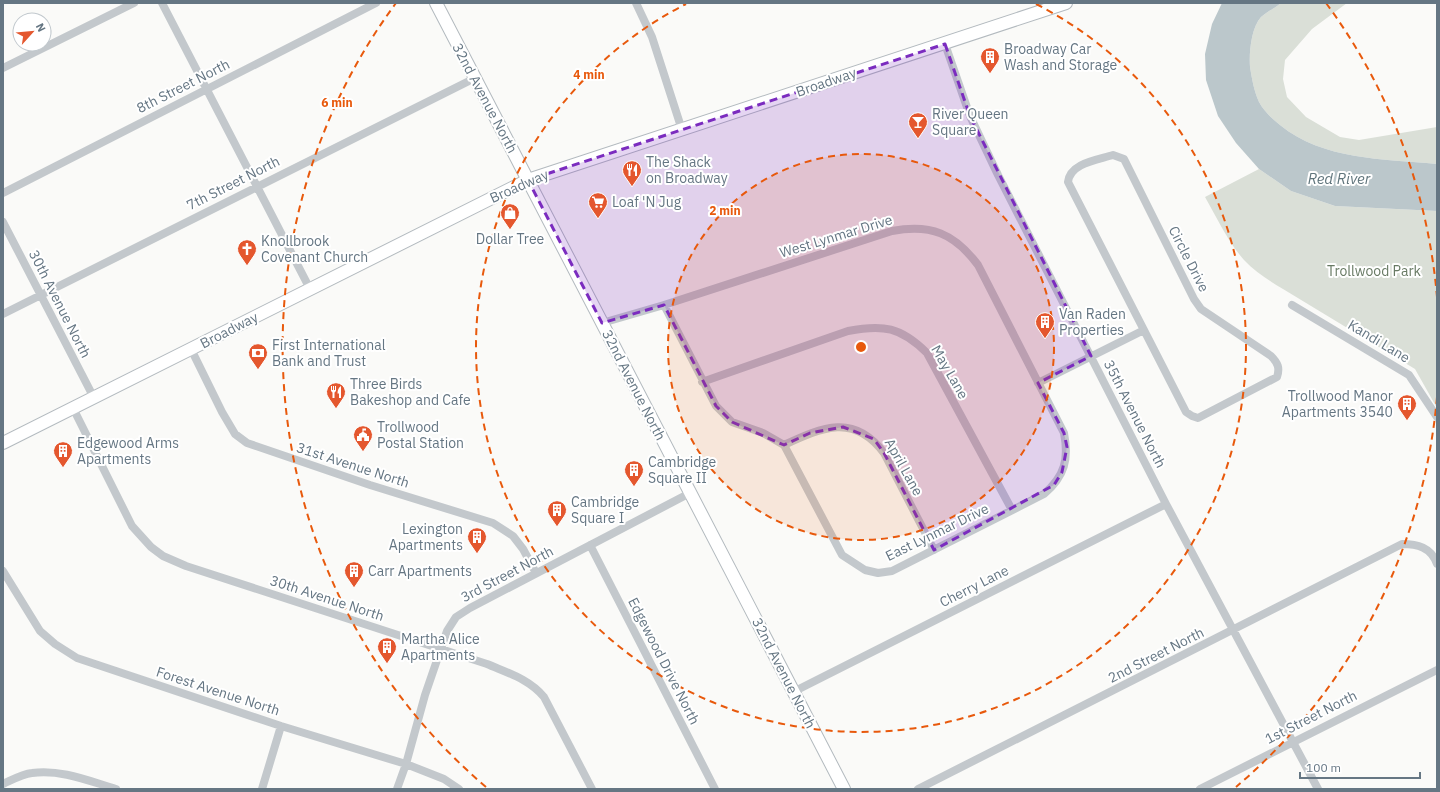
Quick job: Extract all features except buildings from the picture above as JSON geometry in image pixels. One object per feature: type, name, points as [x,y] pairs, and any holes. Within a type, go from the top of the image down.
[{"type":"street","points":[[3,68],[134,3]]},
{"type":"street","points":[[162,3],[310,289]]},
{"type":"street","name":"8th Street North","points":[[3,193],[206,88],[376,3]]},
{"type":"street","name":"32nd Avenue North","points":[[436,3],[844,789]]},
{"type":"street","points":[[636,3],[652,37],[682,130]]},
{"type":"street","name":"Broadway","points":[[3,443],[528,180],[1066,3]]},
{"type":"street","name":"35th Avenue North","points":[[945,44],[970,116],[998,175],[1166,504],[1318,789]]},
{"type":"street","name":"7th Street North","points":[[3,314],[256,186],[475,78]]},
{"type":"street","name":"Circle Drive","points":[[1113,155],[1124,159],[1201,309],[1272,356],[1277,363],[1279,370],[1277,378],[1198,418],[1192,416],[1186,412],[1144,330],[1068,182],[1068,174],[1074,168],[1113,155]]},
{"type":"street","name":"30th Avenue North","points":[[3,222],[94,398]]},
{"type":"street","name":"West Lynmar Drive","points":[[602,323],[664,305],[892,231],[910,228],[925,228],[941,232],[968,252],[978,265],[1038,383]]},
{"type":"street","points":[[664,305],[702,382],[716,406],[732,422],[763,433],[784,445]]},
{"type":"street","name":"Kandi Lane","points":[[1292,306],[1409,375],[1431,405],[1437,416]]},
{"type":"street","name":"May Lane","points":[[702,382],[848,331],[865,328],[891,328],[916,342],[927,353],[1012,510]]},
{"type":"street","points":[[1038,383],[1144,330]]},
{"type":"street","name":"31st Avenue North","points":[[191,349],[222,412],[235,434],[247,443],[370,486],[493,523],[512,536],[523,549],[536,573]]},
{"type":"street","name":"East Lynmar Drive","points":[[784,445],[842,555],[865,570],[878,573],[892,571],[1044,494],[1054,485],[1062,472],[1066,460],[1067,447],[1064,432],[1038,383]]},
{"type":"street","name":"30th Avenue North","points":[[73,408],[132,526],[163,556],[186,566],[441,649],[514,676],[536,688],[554,714],[592,789]]},
{"type":"street","name":"April Lane","points":[[784,445],[810,433],[843,427],[860,431],[874,439],[884,453],[934,550]]},
{"type":"street","name":"3rd Street North","points":[[397,789],[406,764],[425,695],[447,631],[456,617],[536,573],[690,493]]},
{"type":"street","name":"Cherry Lane","points":[[794,692],[1166,504]]},
{"type":"street","name":"2nd Street North","points":[[918,789],[1396,547],[1406,544],[1415,544],[1426,548],[1437,564]]},
{"type":"street","name":"Edgewood Drive North","points":[[590,545],[715,789]]},
{"type":"street","name":"Forest Avenue North","points":[[3,571],[40,631],[55,644],[77,658],[281,726],[406,764],[444,779],[459,789]]},
{"type":"street","name":"1st Street North","points":[[1200,789],[1436,670]]},
{"type":"street","points":[[262,789],[281,726]]},
{"type":"street","points":[[3,784],[30,773],[49,772],[79,777],[116,789]]},
{"type":"highlighted area","points":[[945,44],[970,116],[1091,356],[1038,383],[1064,433],[1067,447],[1062,472],[1054,485],[934,550],[884,453],[874,439],[843,427],[810,433],[784,445],[732,422],[716,406],[664,305],[602,323],[528,180]]},
{"type":"green space","points":[[1281,3],[1347,3],[1312,29],[1285,60],[1283,79],[1287,97],[1306,117],[1340,137],[1359,140],[1437,127],[1437,164],[1375,159],[1334,151],[1297,137],[1268,115],[1259,102],[1254,89],[1250,67],[1250,48],[1255,27],[1261,17]]},
{"type":"green space","name":"Trollwood Park","points":[[1259,169],[1291,191],[1335,206],[1437,211],[1437,408],[1415,369],[1268,279],[1248,264],[1238,253],[1223,230],[1205,197]]},
{"type":"water","name":"Red River","points":[[1222,3],[1281,3],[1261,17],[1255,27],[1250,48],[1250,67],[1256,94],[1259,102],[1271,117],[1297,137],[1334,151],[1375,159],[1437,164],[1437,211],[1335,206],[1291,191],[1259,169],[1236,143],[1218,116],[1206,80],[1205,54],[1212,24]]},
{"type":"place","name":"Broadway Car Wash and Storage","points":[[990,74]]},
{"type":"place","name":"River Queen Square","points":[[918,139]]},
{"type":"place","name":"The Shack on Broadway","points":[[632,187]]},
{"type":"place","name":"Loaf 'N Jug","points":[[598,219]]},
{"type":"place","name":"Dollar Tree","points":[[510,230]]},
{"type":"place","name":"Knollbrook Covenant Church","points":[[247,266]]},
{"type":"place","name":"Van Raden Properties","points":[[1045,339]]},
{"type":"place","name":"First International Bank and Trust","points":[[258,370]]},
{"type":"place","name":"Three Birds Bakeshop and Cafe","points":[[336,409]]},
{"type":"place","name":"Trollwood Manor Apartments 3540","points":[[1407,421]]},
{"type":"place","name":"Trollwood Postal Station","points":[[363,452]]},
{"type":"place","name":"Edgewood Arms Apartments","points":[[63,468]]},
{"type":"place","name":"Cambridge Square II","points":[[634,487]]},
{"type":"place","name":"Cambridge Square I","points":[[557,527]]},
{"type":"place","name":"Lexington Apartments","points":[[477,554]]},
{"type":"place","name":"Carr Apartments","points":[[354,588]]},
{"type":"place","name":"Martha Alice Apartments","points":[[387,664]]}]
